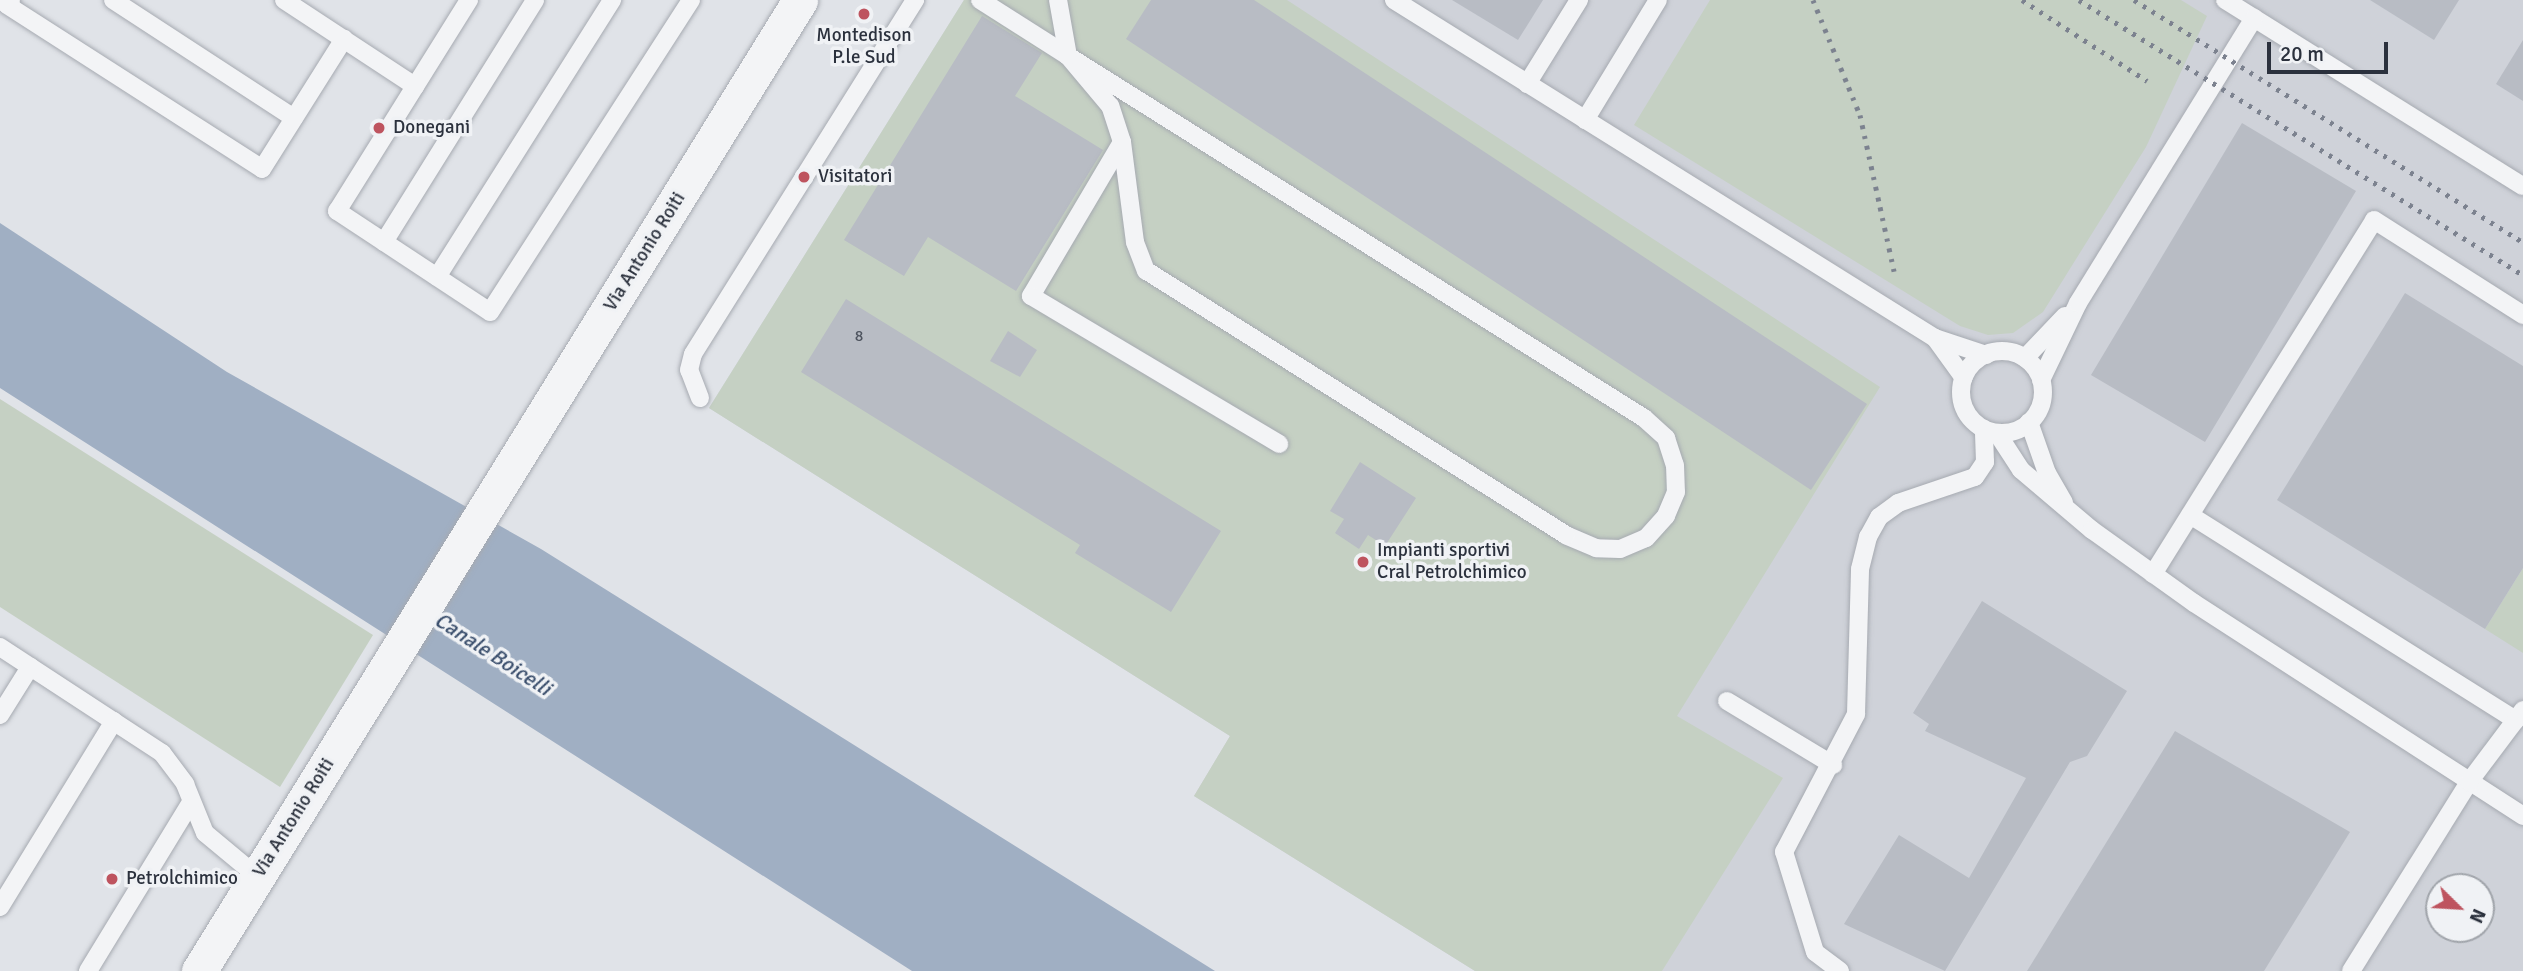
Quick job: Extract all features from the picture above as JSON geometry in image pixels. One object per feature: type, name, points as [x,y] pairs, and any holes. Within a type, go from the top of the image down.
[{"type":"street","name":"Via Antonio Roiti","points":[[199,971],[800,0]]},
{"type":"lane","points":[[11,0],[7,5],[262,169],[294,118],[339,36]]},
{"type":"lane","points":[[113,0],[294,118]]},
{"type":"lane","points":[[284,0],[415,86]]},
{"type":"lane","points":[[469,0],[337,211],[490,312],[691,0]]},
{"type":"lane","points":[[384,242],[535,0]]},
{"type":"lane","points":[[437,277],[612,0]]},
{"type":"lane","points":[[700,398],[689,370],[693,354],[915,0]]},
{"type":"lane","points":[[980,0],[1068,56],[1644,418],[1666,438],[1675,465],[1676,492],[1666,516],[1646,538],[1620,548],[1596,548],[1566,535],[1164,286],[1146,271],[1135,242],[1122,142],[1110,106],[1068,56],[1058,0]]},
{"type":"lane","points":[[1394,0],[1935,338],[1986,355]]},
{"type":"lane","points":[[1527,83],[1579,0]]},
{"type":"lane","points":[[1585,120],[1658,0]]},
{"type":"lane","points":[[2225,0],[2523,186]]},
{"type":"lane","points":[[1991,431],[2029,422],[2040,408],[2041,380],[2077,303],[2254,18]]},
{"type":"lane","points":[[1122,142],[1031,296],[1279,444]]},
{"type":"lane","points":[[2153,575],[2374,220],[2523,315]]},
{"type":"lane","points":[[2025,358],[2077,303]]},
{"type":"lane","points":[[1935,338],[1964,379],[1966,411],[1991,431],[2021,470],[2070,511],[2153,575],[2523,816]]},
{"type":"lane","points":[[1964,379],[1986,355],[1999,351],[2025,358],[2041,380]]},
{"type":"lane","points":[[2029,422],[2047,473],[2070,511]]},
{"type":"lane","points":[[1840,971],[1815,952],[1784,852],[1833,765],[1856,714],[1860,684],[1860,569],[1868,537],[1880,517],[1898,503],[1975,477],[1985,462],[1991,431]]},
{"type":"lane","points":[[2190,515],[2519,715],[2469,782],[2351,971]]},
{"type":"lane","points":[[0,647],[169,760],[217,847],[258,877]]},
{"type":"lane","points":[[0,715],[30,667]]},
{"type":"lane","points":[[1727,701],[1833,765]]},
{"type":"lane","points":[[0,907],[114,721]]},
{"type":"lane","points":[[88,971],[191,802]]},
{"type":"shaded area","points":[[964,0],[2523,0],[2523,971],[1475,971],[1194,796],[1230,736],[709,408]]},
{"type":"green space","name":"Impianti sportivi Cral Petrolchimico","points":[[964,0],[1287,0],[1880,387],[1677,716],[1783,778],[1662,971],[1475,971],[1194,796],[1230,736],[709,408]]},
{"type":"green space","points":[[1710,0],[2181,0],[2207,16],[2146,147],[2043,312],[2013,333],[1988,335],[1960,326],[1634,125]]},
{"type":"green space","points":[[0,399],[373,635],[280,787],[0,607]]},
{"type":"green space","points":[[2523,568],[2523,653],[2485,629]]},
{"type":"water","name":"Canale Boicelli","points":[[0,223],[227,372],[541,549],[1215,971],[912,971],[0,388]]},
{"type":"building","points":[[1151,0],[1254,0],[1867,404],[1811,490],[1126,39]]},
{"type":"building","points":[[1452,0],[1543,0],[1518,40]]},
{"type":"building","points":[[2370,0],[2459,0],[2434,40]]},
{"type":"building","points":[[982,16],[1042,53],[1015,96],[1103,150],[1016,291],[928,237],[904,276],[844,240]]},
{"type":"building","points":[[2523,40],[2523,101],[2496,84]]},
{"type":"building","points":[[2242,123],[2356,191],[2205,442],[2091,375]]},
{"type":"building","points":[[2405,293],[2523,366],[2523,568],[2485,629],[2277,500]]},
{"type":"building","points":[[846,299],[1221,531],[1171,612],[1075,553],[1080,545],[801,372]]},
{"type":"building","points":[[1008,331],[1037,350],[1020,377],[990,361]]},
{"type":"building","points":[[1360,462],[1416,498],[1385,546],[1368,535],[1359,549],[1335,533],[1344,519],[1330,511]]},
{"type":"building","points":[[1982,601],[2127,691],[2087,756],[2070,762],[1945,971],[1844,924],[1899,835],[1969,878],[2026,778],[1925,731],[1929,724],[1913,713]]},
{"type":"building","points":[[2175,731],[2350,832],[2264,971],[2027,971]]},
{"type":"railway","points":[[1813,0],[1860,115],[1894,271]]},
{"type":"railway","points":[[2022,0],[2147,81]]},
{"type":"railway","points":[[2079,0],[2523,275]]},
{"type":"railway","points":[[2134,0],[2523,242]]},
{"type":"place","name":"Montedison P.le Sud","points":[[864,14]]},
{"type":"place","name":"Donegani","points":[[379,128]]},
{"type":"place","name":"Visitatori","points":[[804,177]]},
{"type":"place","name":"Impianti sportivi Cral Petrolchimico","points":[[1363,562]]},
{"type":"place","name":"Petrolchimico","points":[[112,879]]}]
